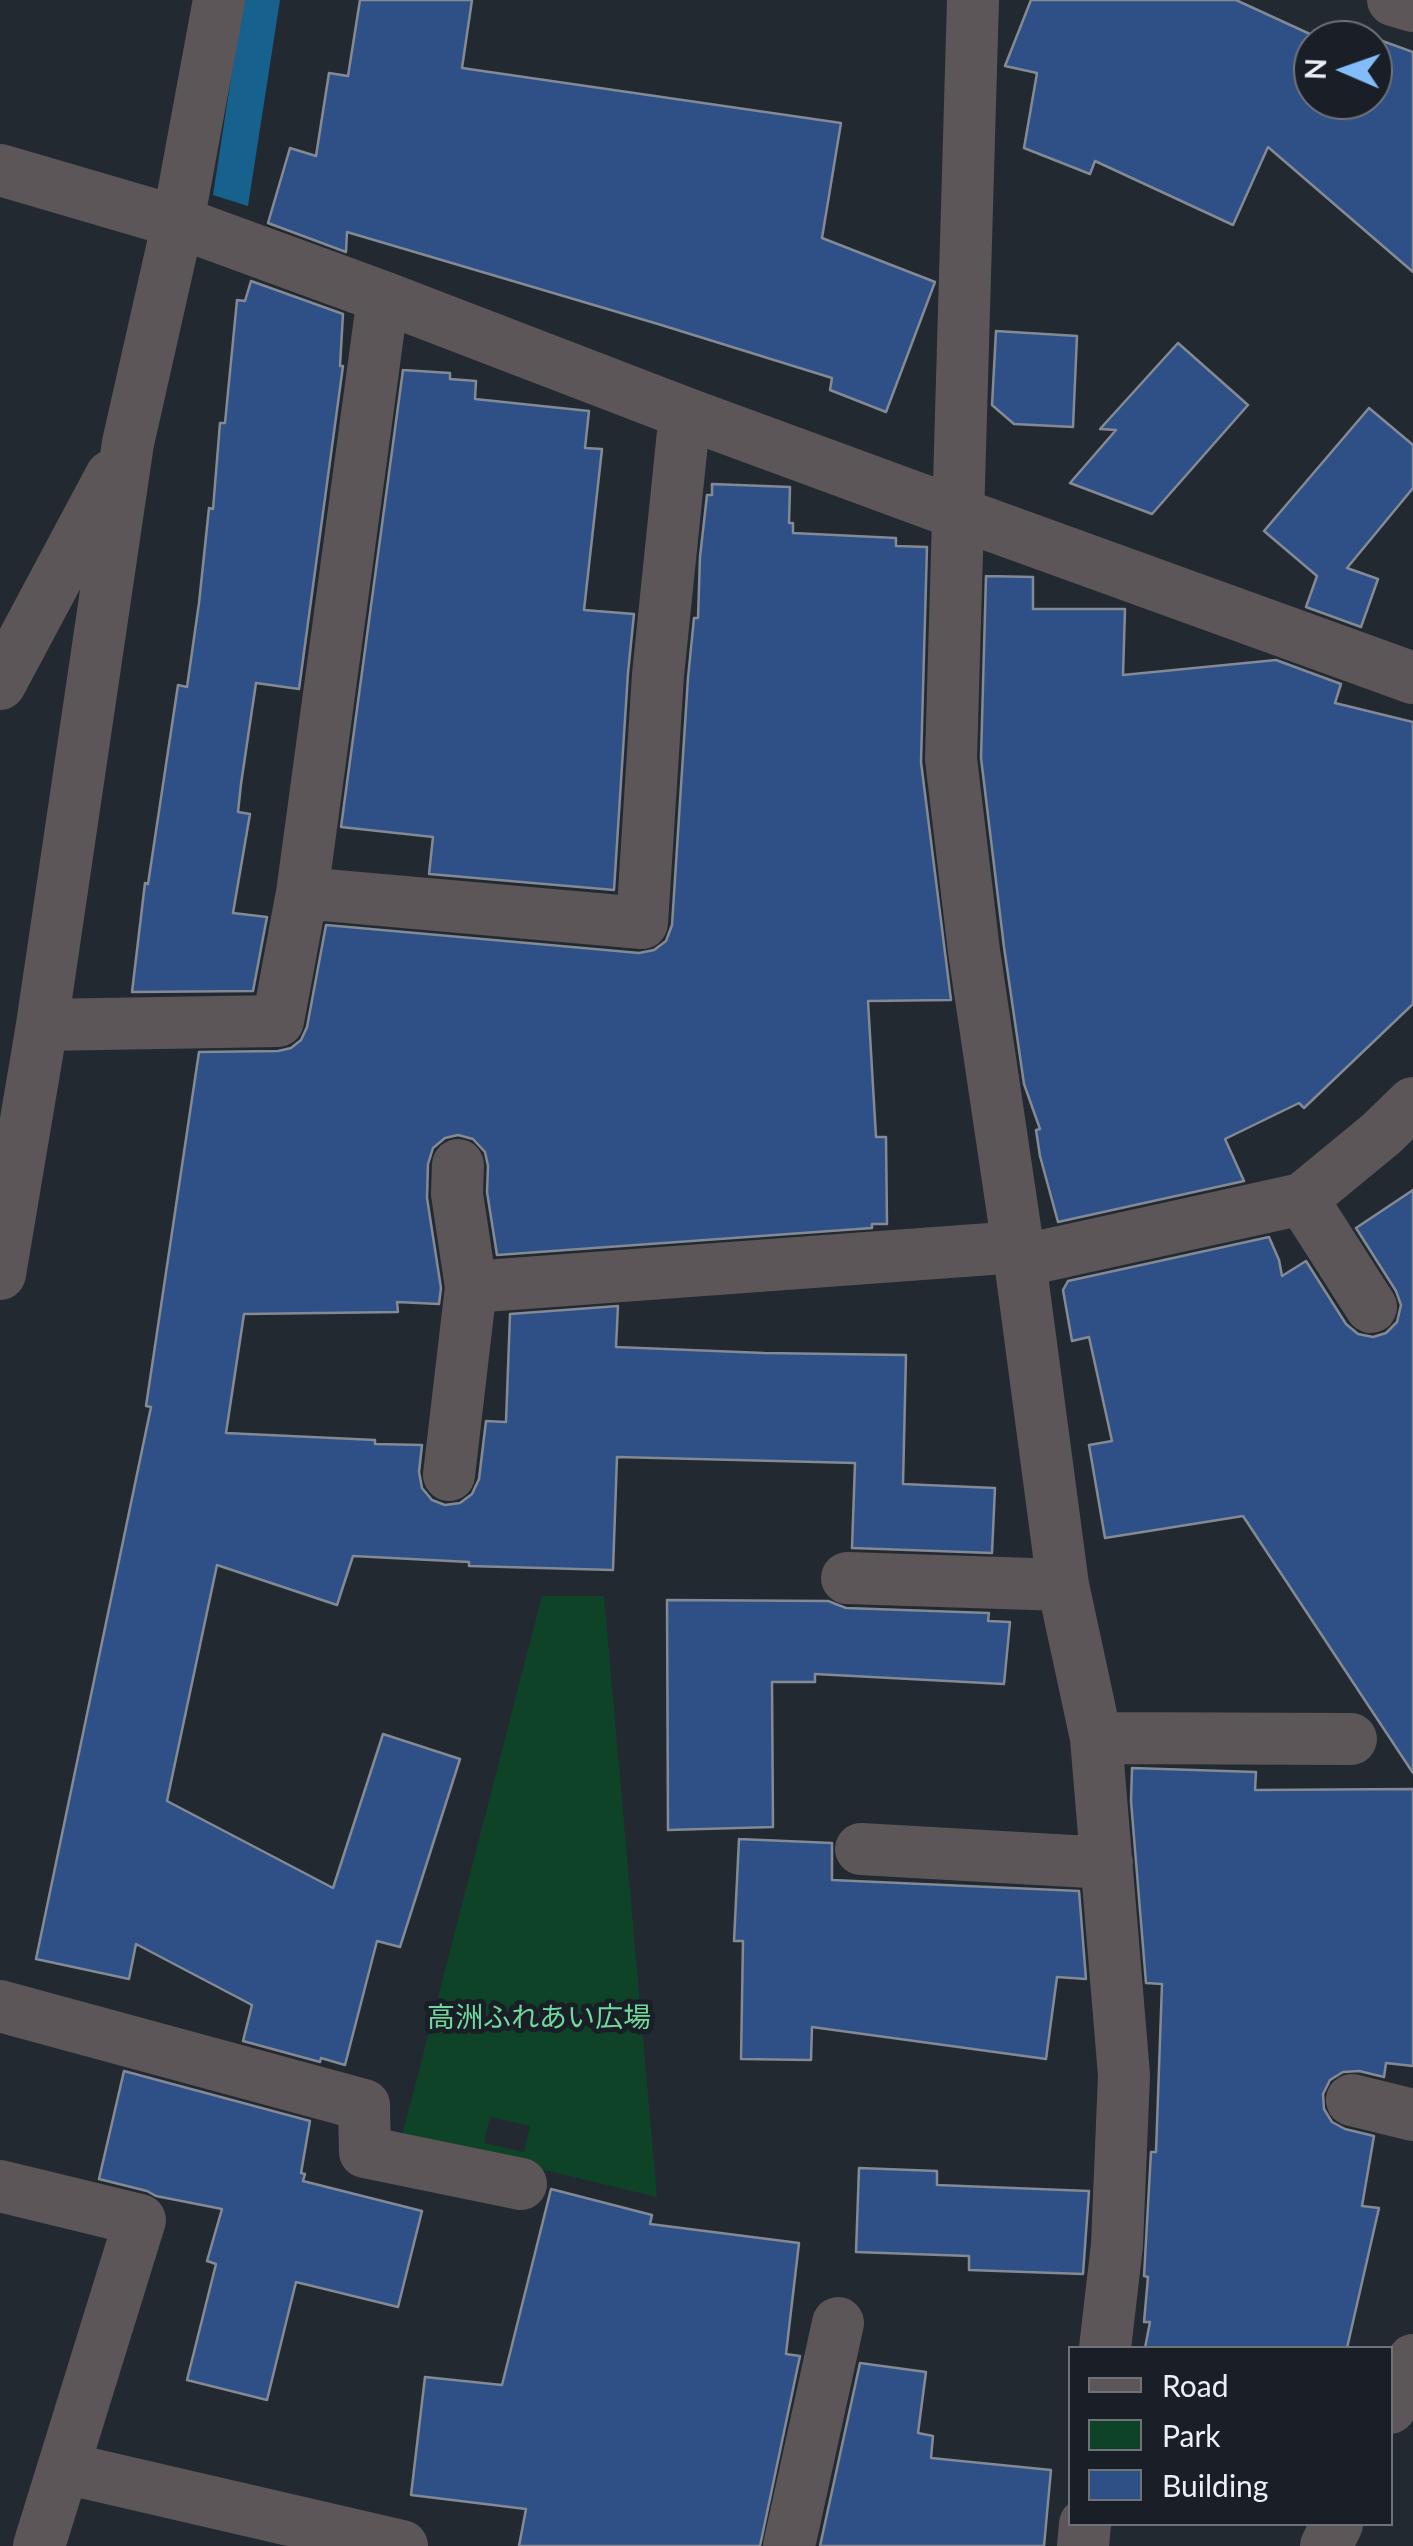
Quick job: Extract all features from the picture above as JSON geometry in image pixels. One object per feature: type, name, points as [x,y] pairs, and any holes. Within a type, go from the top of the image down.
[{"type":"street","points":[[0,1274],[42,1025],[128,444],[178,222],[219,0]]},
{"type":"street","points":[[973,0],[951,759],[1063,1585],[1096,1738],[1124,2075],[1117,2246],[1105,2346]]},
{"type":"street","points":[[1393,0],[1413,6]]},
{"type":"street","points":[[0,170],[178,222],[685,413],[1413,678]]},
{"type":"street","points":[[42,1025],[278,1021],[302,892],[383,297]]},
{"type":"street","points":[[302,892],[642,924],[658,675],[685,413]]},
{"type":"street","points":[[0,684],[128,444]]},
{"type":"street","points":[[471,1287],[1019,1254],[1302,1198],[1413,1103]]},
{"type":"street","points":[[448,1475],[471,1287],[457,1194],[458,1166]]},
{"type":"street","points":[[1302,1198],[1372,1307]]},
{"type":"street","points":[[847,1578],[1063,1585]]},
{"type":"street","points":[[1096,1738],[1351,1739]]},
{"type":"street","points":[[861,1849],[1107,1863]]},
{"type":"street","points":[[0,2006],[364,2104],[365,2152],[521,2184]]},
{"type":"street","points":[[1352,2100],[1413,2115]]},
{"type":"street","points":[[0,2186],[140,2220],[40,2546]]},
{"type":"street","points":[[789,2546],[838,2323]]},
{"type":"street","points":[[1393,2402],[1413,2360]]},
{"type":"street","points":[[65,2468],[315,2536],[402,2546]]},
{"type":"green space","name":"高洲ふれあい広場","points":[[542,1596],[604,1596],[657,2197],[402,2136]],"holes":[[[490,2117],[530,2126],[524,2152],[484,2143]]]},
{"type":"water","points":[[243,0],[280,0],[248,206],[213,195]]},
{"type":"building","points":[[360,0],[472,0],[462,68],[841,123],[822,238],[935,282],[886,412],[830,390],[832,378],[658,324],[347,232],[346,252],[268,223],[290,148],[316,156],[329,73],[348,76]]},
{"type":"building","points":[[1031,0],[1236,0],[1293,26],[1293,120],[1393,120],[1393,45],[1413,52],[1413,272],[1268,147],[1233,225],[1095,161],[1090,174],[1024,148],[1037,73],[1005,66]]},
{"type":"building","points":[[251,281],[343,314],[343,366],[299,689],[256,683],[241,784],[238,812],[250,814],[233,913],[267,917],[253,991],[132,992],[145,883],[148,884],[178,685],[187,687],[209,508],[213,509],[220,423],[225,423],[237,300],[245,301]]},
{"type":"building","points":[[996,331],[1077,336],[1073,427],[1014,424],[992,405]]},
{"type":"building","points":[[1178,343],[1248,405],[1152,514],[1070,483],[1116,430],[1100,429]]},
{"type":"building","points":[[403,370],[450,373],[450,379],[476,381],[475,399],[589,411],[585,448],[602,449],[584,610],[634,614],[614,890],[429,874],[433,837],[341,827]]},
{"type":"building","points":[[1369,408],[1413,445],[1413,488],[1347,568],[1378,579],[1361,627],[1306,607],[1317,576],[1264,531]]},
{"type":"building","points":[[712,484],[790,487],[789,523],[793,523],[793,533],[896,538],[896,546],[927,547],[921,762],[951,1000],[868,1001],[876,1137],[886,1137],[887,1224],[497,1255],[485,1152],[473,1139],[458,1135],[445,1138],[433,1148],[428,1164],[427,1198],[441,1288],[439,1304],[397,1302],[398,1312],[244,1314],[226,1433],[422,1445],[422,1488],[432,1500],[445,1505],[460,1503],[472,1494],[479,1479],[486,1421],[506,1422],[510,1314],[618,1306],[616,1347],[906,1355],[903,1484],[995,1488],[992,1553],[852,1548],[855,1463],[617,1457],[613,1570],[469,1566],[469,1562],[353,1556],[337,1605],[217,1565],[167,1801],[333,1888],[383,1734],[460,1759],[400,1947],[377,1941],[345,2065],[243,2041],[252,2005],[136,1944],[129,1979],[36,1959],[151,1407],[146,1406],[199,1052],[278,1051],[301,1040],[307,1027],[326,925],[639,953],[654,950],[666,941],[672,925],[700,557],[707,495],[712,495]]},
{"type":"building","points":[[986,576],[1033,577],[1033,609],[1125,609],[1123,675],[1276,660],[1341,684],[1335,703],[1413,722],[1413,1004],[1304,1108],[1299,1103],[1225,1139],[1244,1181],[1058,1222],[1040,1156],[1036,1130],[1040,1129],[1024,1084],[981,758]]},
{"type":"building","points":[[1413,1190],[1413,1773],[1243,1516],[1105,1538],[1089,1445],[1112,1441],[1089,1337],[1072,1341],[1063,1290],[1068,1281],[1269,1237],[1282,1276],[1306,1261],[1346,1324],[1358,1334],[1373,1337],[1386,1333],[1397,1322],[1401,1305],[1356,1228]]},
{"type":"building","points":[[667,1600],[828,1601],[846,1608],[989,1613],[988,1621],[1010,1622],[1004,1684],[815,1674],[815,1682],[772,1682],[773,1827],[668,1830]]},
{"type":"building","points":[[1132,1768],[1256,1772],[1255,1790],[1413,1789],[1413,2066],[1386,2063],[1384,2077],[1343,2072],[1330,2080],[1323,2094],[1324,2109],[1332,2122],[1374,2136],[1362,2206],[1379,2208],[1347,2346],[1145,2346],[1150,2322],[1144,2322],[1148,2277],[1144,2276],[1151,2152],[1156,2152],[1162,1984],[1146,1983],[1131,1801]]},
{"type":"building","points":[[739,1839],[832,1843],[832,1880],[1079,1891],[1086,1979],[1057,1977],[1046,2059],[812,2027],[811,2060],[741,2059],[743,1941],[734,1941]]},
{"type":"building","points":[[124,2071],[310,2121],[303,2181],[422,2211],[398,2307],[296,2282],[267,2400],[187,2380],[216,2264],[207,2261],[222,2209],[156,2196],[99,2179]]},
{"type":"building","points":[[859,2168],[937,2171],[937,2185],[1089,2191],[1083,2274],[969,2270],[969,2256],[856,2252]]},
{"type":"building","points":[[551,2189],[652,2215],[650,2224],[799,2243],[786,2354],[800,2356],[760,2546],[519,2546],[526,2509],[411,2495],[425,2377],[502,2385]]},
{"type":"building","points":[[860,2363],[926,2372],[918,2433],[933,2436],[931,2458],[1051,2470],[1044,2546],[820,2546]]}]
